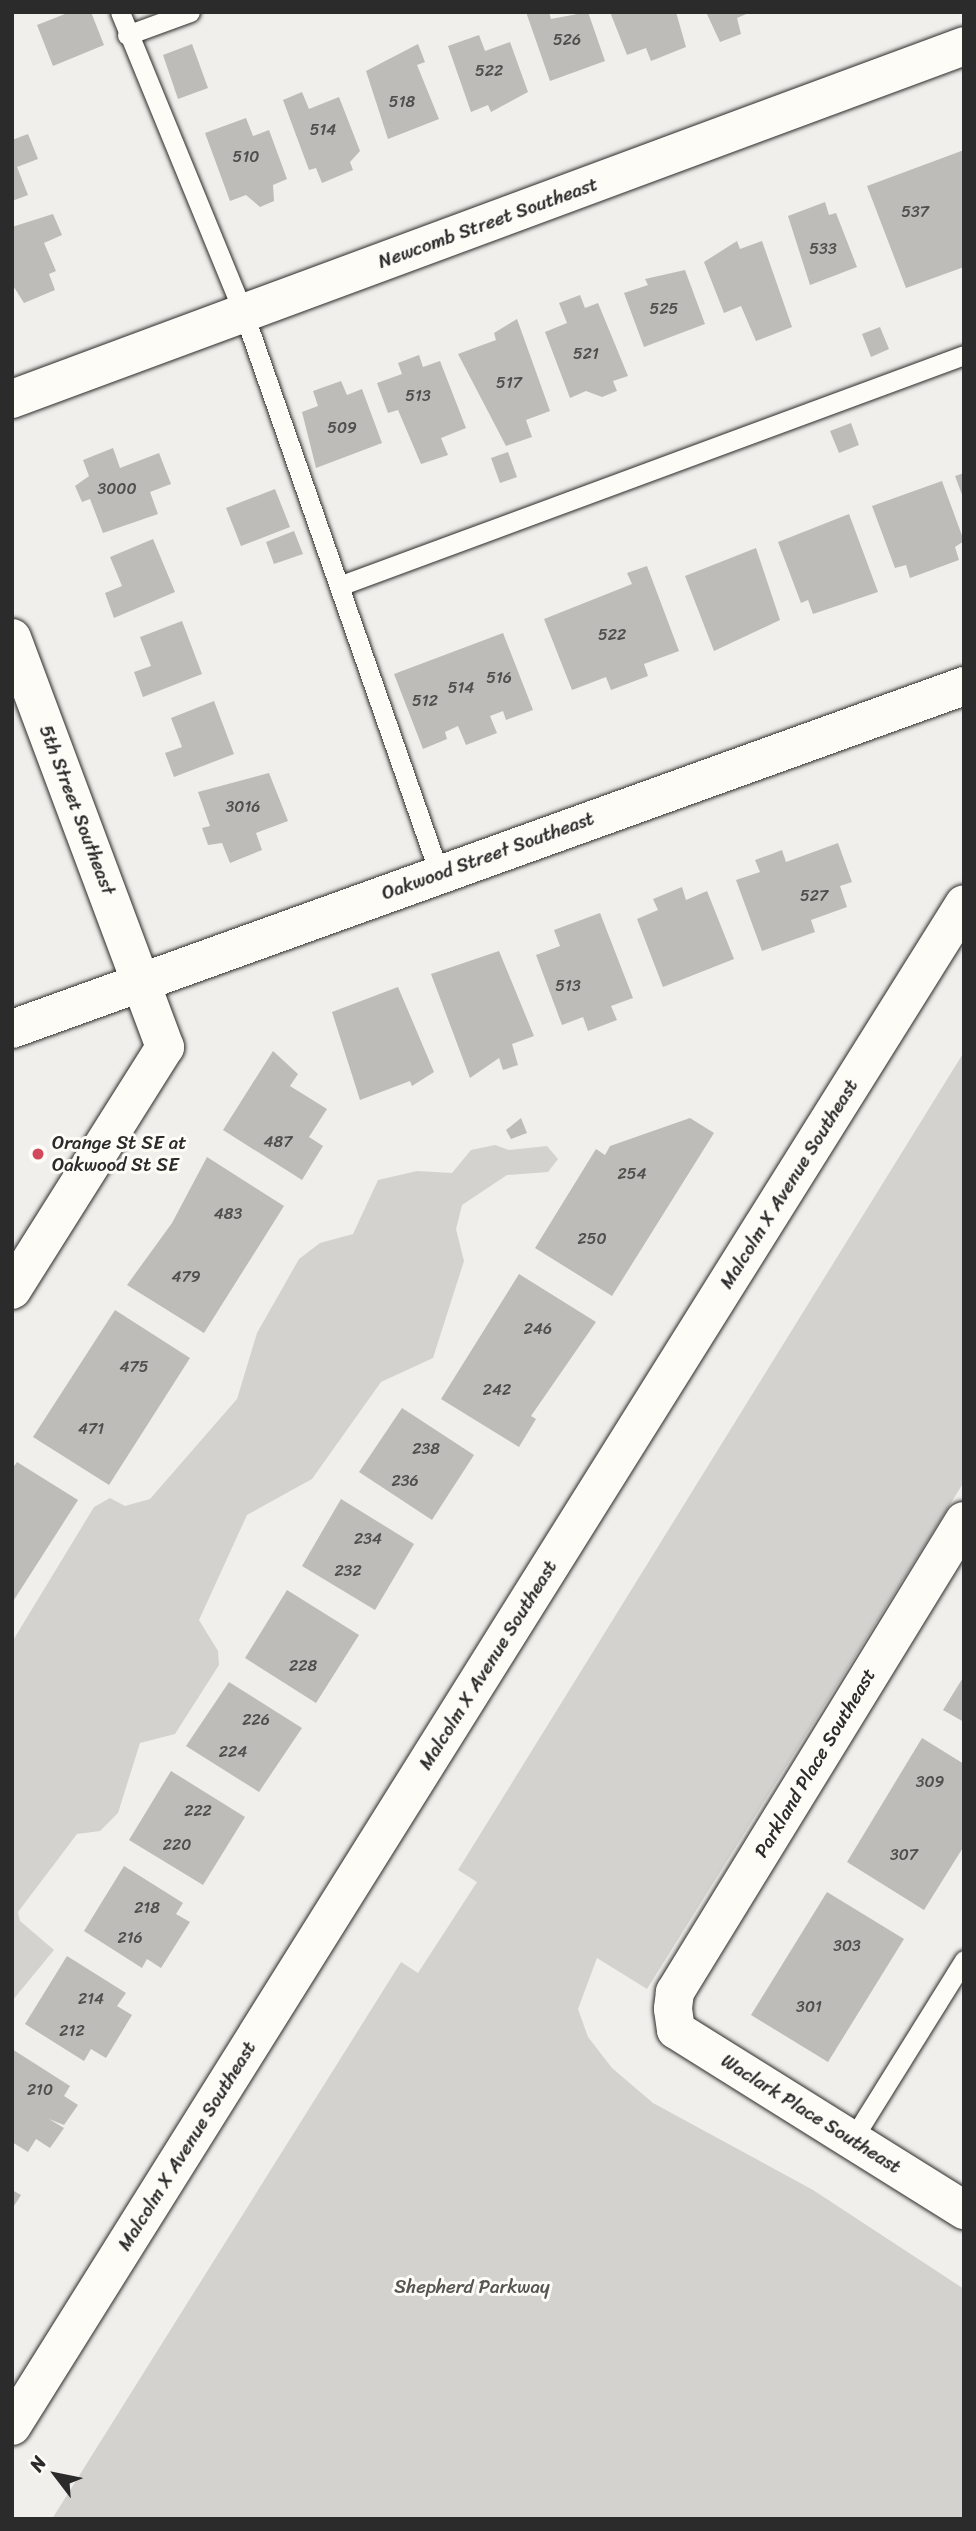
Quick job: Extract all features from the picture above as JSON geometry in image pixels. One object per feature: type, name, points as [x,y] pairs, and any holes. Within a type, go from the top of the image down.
[{"type":"street","name":"Newcomb Street Southeast","points":[[12,399],[964,46]]},
{"type":"street","name":"5th Street Southeast","points":[[12,638],[165,1047],[12,1290]]},
{"type":"street","name":"Oakwood Street Southeast","points":[[12,1029],[964,686]]},
{"type":"street","name":"Malcolm X Avenue Southeast","points":[[12,2426],[964,904]]},
{"type":"street","name":"Parkland Place Southeast","points":[[673,2009],[675,1992],[964,1521]]},
{"type":"street","name":"Waclark Place Southeast","points":[[673,2009],[676,2031],[964,2210]]},
{"type":"lane","points":[[120,12],[127,35],[244,314],[439,873]]},
{"type":"lane","points":[[127,35],[190,12]]},
{"type":"lane","points":[[339,586],[964,355]]},
{"type":"lane","points":[[852,2140],[964,1960]]},
{"type":"green space","name":"Shepherd Parkway","points":[[964,1052],[964,1482],[647,1989],[597,1958],[578,2009],[588,2037],[612,2068],[653,2103],[813,2190],[964,2289],[964,2519],[52,2519],[401,1962],[418,1973],[477,1882],[458,1870]]},
{"type":"green space","points":[[495,1145],[509,1150],[547,1146],[558,1159],[548,1172],[507,1175],[462,1205],[456,1229],[464,1261],[433,1358],[381,1382],[312,1479],[247,1515],[199,1620],[218,1651],[219,1665],[175,1734],[140,1743],[118,1813],[100,1831],[77,1834],[18,1912],[20,1921],[54,1950],[12,2001],[12,1642],[94,1507],[110,1498],[125,1506],[150,1499],[237,1399],[257,1333],[299,1259],[320,1243],[353,1234],[378,1180],[417,1171],[452,1173],[471,1150]]},
{"type":"building","points":[[70,12],[91,12],[104,45],[53,66],[37,25]]},
{"type":"building","points":[[526,12],[549,12],[551,19],[588,12],[605,61],[550,81]]},
{"type":"building","points":[[610,12],[676,12],[686,47],[651,61],[646,48],[627,55]]},
{"type":"building","points":[[706,12],[751,12],[737,18],[741,34],[720,42]]},
{"type":"building","points":[[479,35],[485,51],[510,42],[528,92],[491,112],[488,105],[471,112],[448,46]]},
{"type":"building","points":[[192,44],[208,88],[178,99],[163,55]]},
{"type":"building","points":[[418,44],[425,62],[417,65],[439,119],[388,139],[366,71]]},
{"type":"building","points":[[302,92],[309,109],[339,97],[360,151],[350,162],[353,170],[322,183],[316,168],[309,170],[283,100]]},
{"type":"building","points":[[246,118],[253,136],[269,130],[287,179],[273,185],[274,201],[260,207],[246,195],[230,201],[205,133]]},
{"type":"building","points":[[28,134],[38,159],[17,167],[28,195],[12,201],[12,140]]},
{"type":"building","points":[[964,150],[964,267],[906,288],[867,186]]},
{"type":"building","points":[[825,202],[829,215],[836,213],[857,267],[810,285],[788,216]]},
{"type":"building","points":[[53,214],[62,235],[44,243],[56,271],[49,274],[55,290],[24,303],[12,284],[12,227]]},
{"type":"building","points":[[737,241],[740,249],[762,241],[792,327],[756,341],[741,306],[724,313],[704,262]]},
{"type":"building","points":[[685,270],[705,324],[644,347],[624,293],[648,285],[645,279]]},
{"type":"building","points":[[580,295],[585,308],[598,303],[628,376],[613,381],[617,391],[602,397],[586,391],[570,398],[545,332],[567,323],[559,303]]},
{"type":"building","points":[[517,319],[550,411],[526,420],[532,437],[506,446],[458,354],[496,340],[494,333]]},
{"type":"building","points":[[880,327],[889,349],[871,357],[862,334]]},
{"type":"building","points":[[419,355],[423,367],[440,361],[466,428],[441,438],[448,455],[421,464],[398,410],[388,413],[377,383],[402,374],[398,363]]},
{"type":"building","points":[[341,381],[347,395],[362,389],[382,443],[316,468],[302,412],[318,406],[313,391]]},
{"type":"building","points":[[851,423],[859,445],[839,453],[830,431]]},
{"type":"building","points":[[113,448],[120,468],[159,453],[171,484],[150,492],[158,514],[103,533],[90,499],[82,502],[75,486],[89,476],[83,460]]},
{"type":"building","points":[[508,452],[517,477],[500,483],[491,458]]},
{"type":"building","points":[[964,473],[964,500],[955,476]]},
{"type":"building","points":[[942,481],[964,541],[955,547],[959,560],[910,578],[906,565],[895,568],[872,506]]},
{"type":"building","points":[[275,489],[290,527],[241,546],[226,508]]},
{"type":"building","points":[[849,514],[878,592],[813,614],[808,600],[801,603],[778,542]]},
{"type":"building","points":[[294,531],[303,554],[274,564],[266,542]]},
{"type":"building","points":[[153,539],[175,592],[114,618],[105,593],[122,586],[110,557]]},
{"type":"building","points":[[756,548],[780,620],[714,651],[685,576]]},
{"type":"building","points":[[647,566],[679,651],[644,664],[648,676],[611,690],[606,677],[572,690],[544,619],[632,584],[627,573]]},
{"type":"building","points":[[182,621],[202,674],[143,697],[134,672],[151,666],[140,637]]},
{"type":"building","points":[[503,633],[533,710],[506,720],[503,711],[490,716],[497,733],[466,745],[458,726],[445,732],[447,739],[423,749],[394,674]]},
{"type":"building","points":[[214,701],[234,754],[174,777],[165,753],[182,747],[171,718]]},
{"type":"building","points":[[269,773],[288,821],[256,833],[262,850],[230,863],[222,843],[208,845],[202,828],[210,826],[198,792]]},
{"type":"building","points":[[838,843],[852,882],[840,886],[847,907],[811,920],[815,932],[762,951],[736,880],[760,872],[755,860],[782,850],[786,862]]},
{"type":"building","points":[[682,887],[686,900],[707,891],[734,959],[663,987],[637,919],[658,910],[653,899]]},
{"type":"building","points":[[600,913],[633,998],[611,1006],[617,1020],[588,1031],[583,1017],[562,1025],[536,955],[560,946],[554,930]]},
{"type":"building","points":[[499,951],[534,1036],[512,1044],[518,1065],[503,1070],[499,1058],[470,1078],[431,974]]},
{"type":"building","points":[[398,987],[434,1072],[412,1086],[410,1081],[360,1100],[332,1012]]},
{"type":"building","points":[[273,1051],[298,1074],[290,1086],[327,1109],[309,1137],[323,1146],[302,1180],[223,1130]]},
{"type":"building","points":[[521,1118],[527,1133],[511,1139],[506,1130]]},
{"type":"building","points":[[690,1118],[714,1133],[612,1296],[535,1248],[596,1149],[605,1155],[610,1146]]},
{"type":"building","points":[[207,1157],[284,1206],[204,1333],[127,1285],[172,1223]]},
{"type":"building","points":[[519,1274],[596,1322],[531,1416],[536,1419],[519,1447],[441,1399]]},
{"type":"building","points":[[115,1310],[190,1358],[109,1485],[33,1437]]},
{"type":"building","points":[[402,1408],[474,1455],[432,1520],[359,1472]]},
{"type":"building","points":[[17,1462],[78,1500],[12,1603],[12,1469]]},
{"type":"building","points":[[341,1499],[414,1544],[375,1610],[302,1566]]},
{"type":"building","points":[[287,1590],[359,1635],[316,1703],[245,1658]]},
{"type":"building","points":[[964,1676],[964,1722],[943,1710]]},
{"type":"building","points":[[229,1682],[302,1728],[259,1792],[186,1746]]},
{"type":"building","points":[[922,1738],[964,1764],[964,1846],[924,1910],[847,1862]]},
{"type":"building","points":[[171,1771],[245,1817],[203,1885],[129,1840]]},
{"type":"building","points":[[124,1866],[183,1903],[176,1914],[190,1922],[161,1968],[147,1959],[142,1968],[84,1931]]},
{"type":"building","points":[[827,1892],[904,1939],[828,2062],[751,2015]]},
{"type":"building","points":[[67,1956],[126,1993],[117,2006],[132,2015],[106,2058],[91,2049],[84,2061],[25,2024]]},
{"type":"building","points":[[12,2049],[70,2086],[64,2096],[78,2105],[64,2125],[49,2119],[64,2128],[50,2148],[36,2139],[28,2152],[12,2142]]},
{"type":"building","points":[[12,2190],[21,2195],[12,2209]]},
{"type":"place","name":"Orange St SE at Oakwood St SE","points":[[38,1154]]}]
